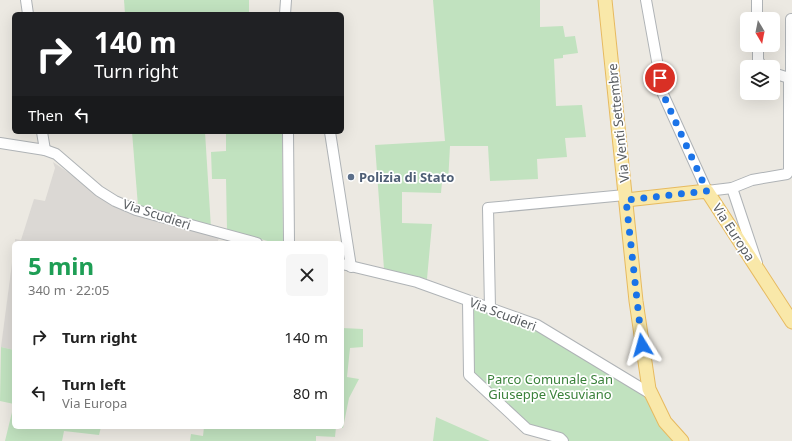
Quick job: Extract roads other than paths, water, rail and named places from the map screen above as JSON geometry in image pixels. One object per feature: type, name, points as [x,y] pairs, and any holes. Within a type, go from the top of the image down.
[{"type":"main road","name":"Via Venti Settembre","points":[[605,0],[636,301],[650,391],[665,422],[682,441]]},
{"type":"main road","points":[[626,198],[707,191]]},
{"type":"main road","name":"Via Europa","points":[[707,191],[792,322]]},
{"type":"street","points":[[26,0],[28,12]]},
{"type":"street","points":[[285,12],[286,0]]},
{"type":"street","name":"Via Europa","points":[[646,0],[663,94],[707,191]]},
{"type":"street","points":[[757,0],[757,12]]},
{"type":"street","points":[[707,191],[732,188],[752,180],[788,174],[791,19]]},
{"type":"street","points":[[780,74],[790,75]]},
{"type":"street","points":[[42,134],[45,150]]},
{"type":"street","points":[[288,134],[289,241]]},
{"type":"street","points":[[330,134],[344,241]]},
{"type":"street","name":"Via Scudieri","points":[[0,143],[45,150],[56,154],[100,191],[115,201],[136,210],[250,241]]},
{"type":"street","points":[[732,188],[761,274]]},
{"type":"street","points":[[490,308],[488,208],[626,198]]},
{"type":"street","points":[[344,242],[347,266]]},
{"type":"street","name":"Via Scudieri","points":[[347,266],[417,282],[536,325],[650,391]]},
{"type":"street","points":[[468,300],[469,375],[527,429],[560,438],[563,441]]},
{"type":"place","name":"Polizia di Stato","points":[[351,177]]},
{"type":"park label","name":"Parco Comunale San Giuseppe Vesuviano","points":[[550,386]]}]
